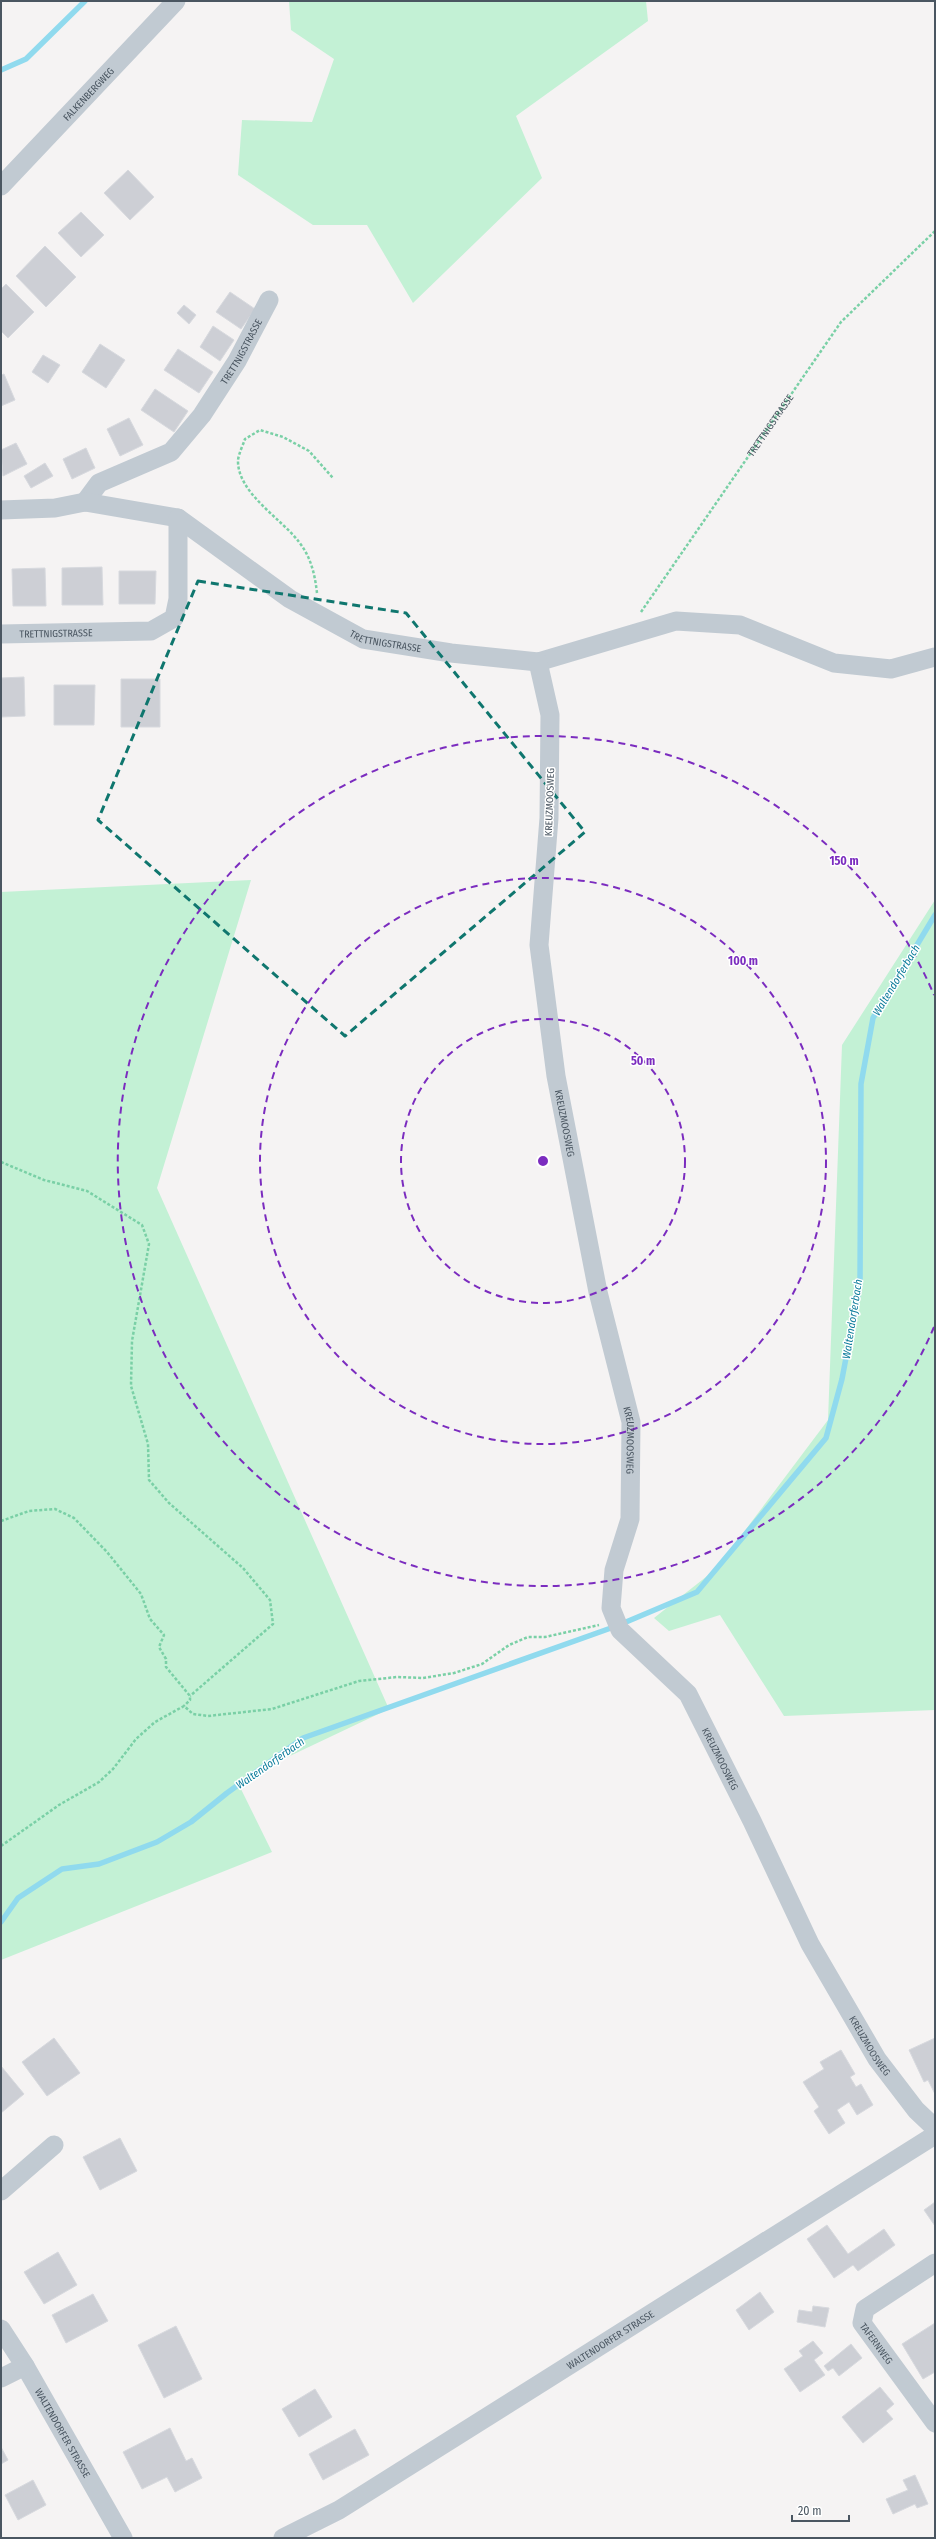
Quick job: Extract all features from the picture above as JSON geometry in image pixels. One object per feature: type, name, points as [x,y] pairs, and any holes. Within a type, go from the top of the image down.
[{"type":"street","name":"FALKENBERGWEG","points":[[1,186],[176,1]]},
{"type":"street","name":"TRETTNIGSTRASSE","points":[[85,502],[99,483],[170,452],[176,447],[202,415],[237,361],[268,300]]},
{"type":"street","name":"TRETTNIGSTRASSE","points":[[1,510],[55,508],[85,502],[178,518],[290,599],[363,639],[451,653],[538,662],[676,621],[740,625],[834,663],[891,669],[935,657]]},
{"type":"street","name":"TRETTNIGSTRASSE","points":[[1,634],[151,631],[174,618],[178,599],[178,518]]},
{"type":"street","name":"KREUZMOOSWEG","points":[[538,662],[550,715],[549,818],[539,945],[556,1076],[598,1292],[631,1422],[630,1519],[614,1570],[611,1608],[620,1630],[688,1694],[752,1821],[810,1944],[877,2059],[916,2110],[935,2128]]},
{"type":"street","name":"WALTENDORFER STRASSE","points":[[283,2538],[339,2510],[935,2135]]},
{"type":"street","points":[[1,2191],[54,2145]]},
{"type":"street","name":"TAFERNWEG","points":[[935,2264],[865,2309],[862,2323],[935,2423]]},
{"type":"street","name":"WALTENDORFER STRASSE","points":[[1,2329],[25,2366],[123,2538]]},
{"type":"street","points":[[1,2378],[25,2366]]},
{"type":"path","name":"TRETTNIGSTRASSE","points":[[624,637],[841,322],[935,231]]},
{"type":"path","points":[[320,616],[315,572],[299,542],[272,516],[245,482],[238,460],[245,439],[260,430],[282,438],[309,451],[333,478]]},
{"type":"path","points":[[1,1162],[44,1180],[87,1191],[142,1225],[149,1244],[132,1341],[131,1386],[148,1444],[149,1480],[170,1503],[243,1568],[266,1594],[270,1600],[273,1624],[190,1696],[190,1700],[184,1706],[155,1722],[136,1739],[114,1769],[99,1782],[59,1805],[1,1846]]},
{"type":"path","points":[[1,1521],[29,1511],[55,1509],[74,1518],[108,1552],[141,1594],[150,1619],[164,1635],[160,1647],[166,1659],[166,1667],[190,1696]]},
{"type":"path","points":[[184,1706],[193,1714],[208,1716],[272,1709],[359,1681],[397,1677],[423,1678],[454,1673],[482,1664],[509,1645],[528,1637],[546,1637],[598,1627],[611,1608]]},
{"type":"highlighted area","points":[[198,581],[406,613],[585,832],[345,1036],[98,820]]},
{"type":"green space","points":[[289,1],[646,1],[648,21],[516,116],[542,178],[413,303],[367,225],[313,225],[238,175],[242,120],[312,122],[334,59],[291,30]]},
{"type":"green space","points":[[251,880],[157,1188],[389,1709],[237,1781],[272,1852],[1,1960],[1,892]]},
{"type":"green space","points":[[935,900],[935,1710],[784,1716],[720,1615],[669,1631],[654,1618],[716,1569],[828,1420],[842,1045]]},
{"type":"building","points":[[128,170],[154,197],[130,220],[104,193]]},
{"type":"building","points":[[81,212],[104,235],[81,257],[58,233]]},
{"type":"building","points":[[45,246],[76,277],[46,307],[16,276]]},
{"type":"building","points":[[6,284],[34,312],[8,338],[1,331],[1,289]]},
{"type":"building","points":[[230,292],[255,309],[241,329],[216,312]]},
{"type":"building","points":[[184,305],[196,315],[189,324],[177,313]]},
{"type":"building","points":[[213,326],[234,340],[220,361],[200,347]]},
{"type":"building","points":[[100,344],[125,360],[106,388],[82,372]]},
{"type":"building","points":[[178,349],[213,372],[199,393],[164,370]]},
{"type":"building","points":[[43,355],[60,365],[48,383],[32,372]]},
{"type":"building","points":[[4,374],[15,400],[1,406],[1,375]]},
{"type":"building","points":[[155,389],[188,411],[174,432],[141,410]]},
{"type":"building","points":[[129,418],[143,445],[120,456],[107,429]]},
{"type":"building","points":[[16,443],[27,464],[3,476],[1,450]]},
{"type":"building","points":[[86,448],[95,468],[72,479],[63,459]]},
{"type":"building","points":[[45,463],[53,476],[31,488],[24,476]]},
{"type":"building","points":[[102,567],[103,605],[62,605],[62,568]]},
{"type":"building","points":[[45,568],[46,606],[13,606],[12,569]]},
{"type":"building","points":[[119,571],[156,571],[155,604],[119,604]]},
{"type":"building","points":[[24,677],[25,716],[1,717],[1,678]]},
{"type":"building","points":[[121,679],[160,679],[160,727],[121,727]]},
{"type":"building","points":[[54,685],[95,685],[94,725],[54,725]]},
{"type":"building","points":[[54,2038],[80,2073],[47,2096],[22,2062]]},
{"type":"building","points":[[935,2038],[935,2094],[928,2080],[924,2082],[909,2050]]},
{"type":"building","points":[[841,2050],[855,2074],[850,2077],[856,2087],[861,2084],[873,2105],[857,2115],[849,2102],[837,2110],[845,2123],[829,2134],[814,2111],[819,2107],[803,2082],[824,2069],[820,2062]]},
{"type":"building","points":[[1,2066],[24,2094],[1,2113]]},
{"type":"building","points":[[120,2138],[137,2171],[100,2190],[83,2157]]},
{"type":"building","points":[[935,2202],[935,2226],[924,2210]]},
{"type":"building","points":[[827,2225],[848,2254],[884,2229],[895,2245],[858,2271],[853,2265],[834,2278],[807,2239]]},
{"type":"building","points":[[58,2252],[77,2285],[44,2304],[24,2272]]},
{"type":"building","points":[[760,2292],[774,2312],[749,2330],[736,2310]]},
{"type":"building","points":[[93,2294],[108,2321],[66,2343],[52,2315]]},
{"type":"building","points":[[813,2306],[829,2308],[825,2327],[797,2322],[799,2310],[812,2312]]},
{"type":"building","points":[[935,2323],[935,2372],[923,2379],[902,2344]]},
{"type":"building","points":[[176,2326],[202,2379],[164,2398],[138,2345]]},
{"type":"building","points":[[813,2341],[823,2353],[814,2360],[825,2375],[800,2392],[784,2369],[803,2356],[799,2351]]},
{"type":"building","points":[[851,2344],[862,2358],[839,2376],[833,2368],[828,2371],[824,2366]]},
{"type":"building","points":[[880,2387],[894,2404],[886,2411],[893,2419],[863,2443],[842,2417]]},
{"type":"building","points":[[315,2389],[332,2417],[299,2437],[282,2409]]},
{"type":"building","points":[[170,2428],[186,2461],[192,2458],[202,2478],[175,2492],[167,2477],[142,2489],[123,2452]]},
{"type":"building","points":[[355,2429],[369,2455],[323,2480],[309,2454]]},
{"type":"building","points":[[1,2447],[8,2460],[1,2464]]},
{"type":"building","points":[[915,2475],[928,2504],[917,2508],[915,2504],[893,2514],[886,2499],[908,2490],[903,2480]]},
{"type":"building","points":[[33,2480],[46,2505],[18,2520],[5,2495]]},
{"type":"waterway","points":[[1,70],[26,59],[85,1]]},
{"type":"waterway","name":"Waltendorferbach","points":[[626,1622],[697,1592],[826,1438],[842,1379],[860,1284],[861,1084],[873,1018],[935,915]]},
{"type":"waterway","name":"Waltendorferbach","points":[[1,1922],[18,1898],[62,1869],[99,1864],[157,1842],[191,1822],[227,1793],[303,1738],[611,1628]]}]
